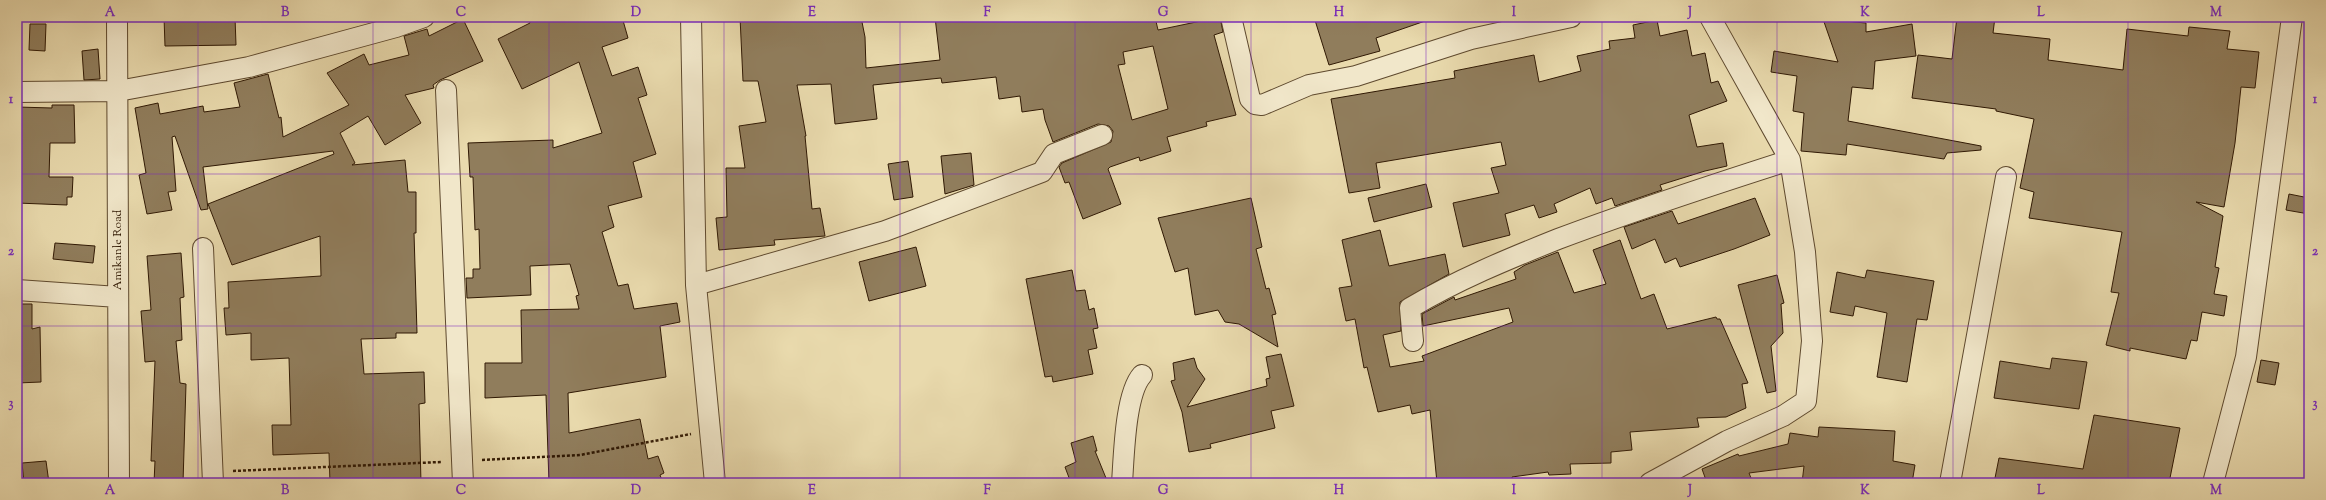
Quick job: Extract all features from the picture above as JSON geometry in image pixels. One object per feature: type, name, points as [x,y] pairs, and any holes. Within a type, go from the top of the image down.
[{"type":"street","name":"Amikanle Road","points":[[117,17],[119,483]]},
{"type":"street","points":[[17,92],[118,91],[249,67],[396,27],[424,17]]},
{"type":"street","points":[[691,17],[696,285],[715,483]]},
{"type":"street","points":[[1231,17],[1250,98],[1255,104],[1262,105],[1308,85],[1356,76],[1471,39],[1571,17]]},
{"type":"street","points":[[1650,483],[1727,440],[1783,416],[1806,401],[1812,341],[1805,252],[1790,160],[1710,17]]},
{"type":"street","points":[[2213,483],[2246,357],[2292,17]]},
{"type":"street","points":[[446,90],[463,483]]},
{"type":"street","points":[[696,285],[892,228],[1042,172],[1054,154],[1102,135]]},
{"type":"street","points":[[1413,341],[1410,308],[1432,295],[1514,256],[1628,212],[1790,160]]},
{"type":"street","points":[[1950,483],[2006,177]]},
{"type":"street","points":[[203,248],[213,483]]},
{"type":"street","points":[[17,290],[118,297]]},
{"type":"street","points":[[1122,483],[1131,401],[1135,382],[1142,374]]},
{"type":"building","points":[[164,17],[235,17],[236,45],[165,46]]},
{"type":"building","points":[[528,17],[622,17],[628,38],[602,47],[612,76],[638,67],[647,95],[638,98],[656,154],[633,162],[642,197],[608,206],[614,227],[602,232],[618,286],[628,284],[634,309],[677,303],[680,322],[660,326],[666,377],[568,393],[569,433],[640,419],[648,459],[658,456],[664,473],[660,475],[663,483],[549,483],[546,395],[485,398],[485,363],[522,363],[521,310],[579,309],[576,296],[579,295],[570,264],[530,266],[531,295],[467,298],[466,278],[473,278],[473,269],[480,269],[479,229],[475,230],[473,177],[470,177],[468,143],[553,140],[553,148],[602,133],[579,62],[522,89],[498,39],[530,23]]},
{"type":"building","points":[[740,17],[794,17],[794,20],[861,17],[865,37],[866,68],[940,60],[935,17],[1155,17],[1158,30],[1220,17],[1223,32],[1214,35],[1236,115],[1206,122],[1207,126],[1167,137],[1171,151],[1140,161],[1139,157],[1110,167],[1108,169],[1121,204],[1083,219],[1069,182],[1065,183],[1059,167],[1062,163],[1111,142],[1113,131],[1109,126],[1098,124],[1053,142],[1045,120],[1043,109],[1022,112],[1020,96],[999,99],[996,77],[942,83],[941,78],[873,85],[877,119],[835,124],[831,84],[797,85],[806,136],[812,209],[820,208],[825,236],[774,240],[775,245],[719,250],[716,218],[727,217],[726,168],[745,168],[739,126],[766,122],[758,81],[743,81]],"holes":[[[1153,46],[1168,109],[1132,120],[1118,65],[1125,64],[1123,52]]]},
{"type":"building","points":[[1314,17],[1428,17],[1428,20],[1376,38],[1380,51],[1329,65]]},
{"type":"building","points":[[1957,17],[1995,17],[1993,33],[2050,39],[2048,60],[2123,70],[2127,29],[2188,36],[2189,27],[2230,31],[2227,49],[2259,52],[2255,88],[2241,87],[2235,143],[2224,207],[2196,202],[2223,216],[2215,267],[2219,268],[2214,294],[2227,296],[2224,316],[2202,312],[2197,341],[2191,340],[2186,359],[2130,348],[2130,351],[2106,345],[2119,293],[2111,292],[2122,232],[2029,218],[2034,192],[2020,188],[2034,119],[1996,111],[1996,109],[1912,98],[1918,55],[1952,59]]},
{"type":"building","points":[[463,19],[483,61],[440,80],[433,85],[434,88],[405,95],[421,123],[385,145],[368,116],[340,133],[355,163],[352,165],[405,160],[408,192],[416,192],[416,233],[414,233],[417,333],[396,333],[396,338],[361,339],[364,374],[424,372],[425,403],[419,404],[421,483],[330,483],[329,453],[273,455],[272,425],[291,425],[289,358],[251,360],[251,333],[226,335],[224,308],[229,308],[228,282],[321,276],[320,236],[232,265],[208,204],[334,154],[333,151],[203,167],[208,209],[201,210],[175,136],[172,137],[176,191],[168,192],[172,210],[147,214],[139,175],[146,173],[135,108],[158,103],[160,114],[203,106],[204,112],[240,107],[234,83],[268,74],[279,118],[281,117],[283,137],[349,105],[327,73],[364,54],[369,65],[409,55],[404,36],[427,29],[429,36]]},
{"type":"building","points":[[1823,19],[1866,23],[1866,32],[1912,24],[1916,56],[1875,61],[1873,89],[1852,87],[1848,121],[1981,146],[1981,150],[1947,153],[1944,159],[1847,144],[1846,155],[1801,151],[1804,113],[1793,111],[1797,76],[1771,72],[1774,51],[1838,62]]},
{"type":"building","points":[[1657,20],[1660,36],[1687,30],[1692,56],[1705,53],[1711,83],[1718,81],[1727,101],[1689,115],[1697,147],[1723,143],[1727,166],[1660,185],[1662,190],[1615,206],[1612,198],[1596,204],[1590,188],[1554,204],[1557,212],[1539,218],[1534,205],[1505,214],[1510,235],[1463,247],[1453,203],[1499,193],[1491,168],[1506,165],[1501,142],[1376,163],[1380,188],[1349,193],[1331,99],[1455,78],[1454,71],[1534,55],[1539,82],[1581,71],[1577,56],[1610,49],[1609,41],[1635,38],[1633,25]]},
{"type":"building","points":[[30,24],[46,24],[45,51],[29,50]]},
{"type":"building","points":[[98,49],[100,79],[84,80],[82,51]]},
{"type":"building","points":[[52,105],[74,105],[75,143],[50,143],[49,177],[73,177],[72,197],[67,197],[67,205],[17,203],[17,107],[52,108]]},
{"type":"building","points":[[971,153],[974,185],[945,194],[941,156]]},
{"type":"building","points":[[908,161],[913,197],[894,200],[888,164]]},
{"type":"building","points":[[1426,184],[1432,207],[1374,222],[1368,198]]},
{"type":"building","points":[[2289,194],[2309,198],[2309,214],[2286,210]]},
{"type":"building","points":[[1251,198],[1262,247],[1256,249],[1266,289],[1269,288],[1276,314],[1272,315],[1278,347],[1239,324],[1225,322],[1218,310],[1195,315],[1188,268],[1175,272],[1158,218]]},
{"type":"building","points":[[1755,198],[1770,235],[1680,267],[1676,258],[1665,263],[1655,239],[1632,249],[1624,227],[1672,211],[1678,224]]},
{"type":"building","points":[[1380,230],[1389,266],[1445,254],[1449,274],[1400,302],[1401,331],[1383,335],[1390,367],[1424,361],[1422,356],[1513,322],[1509,308],[1423,326],[1422,314],[1454,297],[1455,300],[1516,279],[1514,272],[1525,265],[1558,252],[1574,293],[1606,284],[1593,250],[1620,240],[1641,299],[1654,294],[1667,329],[1716,317],[1717,319],[1720,319],[1748,383],[1742,384],[1746,408],[1726,417],[1697,418],[1699,427],[1630,432],[1632,450],[1611,452],[1611,463],[1570,464],[1571,474],[1549,475],[1548,472],[1512,477],[1513,483],[1437,483],[1430,410],[1412,414],[1410,405],[1378,412],[1367,367],[1364,368],[1355,319],[1346,321],[1339,288],[1352,286],[1342,240]]},
{"type":"building","points":[[55,243],[95,246],[93,263],[53,259]]},
{"type":"building","points":[[916,247],[926,286],[869,301],[859,262]]},
{"type":"building","points":[[181,253],[184,297],[180,298],[182,340],[176,341],[180,383],[186,384],[183,483],[154,483],[155,461],[151,461],[155,361],[145,362],[141,311],[151,310],[147,256]]},
{"type":"building","points":[[1072,270],[1076,291],[1085,290],[1089,310],[1094,308],[1098,328],[1093,329],[1097,348],[1088,350],[1093,374],[1053,382],[1052,376],[1045,377],[1026,279]]},
{"type":"building","points":[[1867,270],[1934,281],[1927,320],[1917,319],[1907,382],[1877,377],[1887,313],[1855,306],[1853,316],[1830,312],[1837,272],[1865,278]]},
{"type":"building","points":[[1777,275],[1784,303],[1781,304],[1783,333],[1771,346],[1776,391],[1767,393],[1738,285]]},
{"type":"building","points":[[17,304],[32,304],[32,329],[40,327],[41,382],[17,383]]},
{"type":"building","points":[[1281,354],[1294,406],[1271,411],[1275,428],[1210,444],[1211,448],[1189,452],[1182,412],[1171,381],[1175,380],[1173,363],[1194,358],[1197,368],[1205,379],[1187,407],[1267,386],[1266,379],[1270,378],[1266,357]]},
{"type":"building","points":[[2052,358],[2087,362],[2079,409],[1994,398],[2000,361],[2050,369]]},
{"type":"building","points":[[2261,360],[2279,363],[2275,385],[2257,382]]},
{"type":"building","points":[[2094,415],[2180,428],[2169,483],[1994,483],[1999,458],[2083,469]]},
{"type":"building","points":[[1819,427],[1895,431],[1893,461],[1915,465],[1912,483],[1802,483],[1804,466],[1749,473],[1753,483],[1707,483],[1702,469],[1738,454],[1739,456],[1788,444],[1790,433],[1818,437]]},
{"type":"building","points":[[1093,436],[1097,451],[1095,451],[1108,483],[1071,483],[1065,467],[1076,462],[1071,443]]},
{"type":"building","points":[[46,461],[49,483],[24,483],[22,463]]}]
